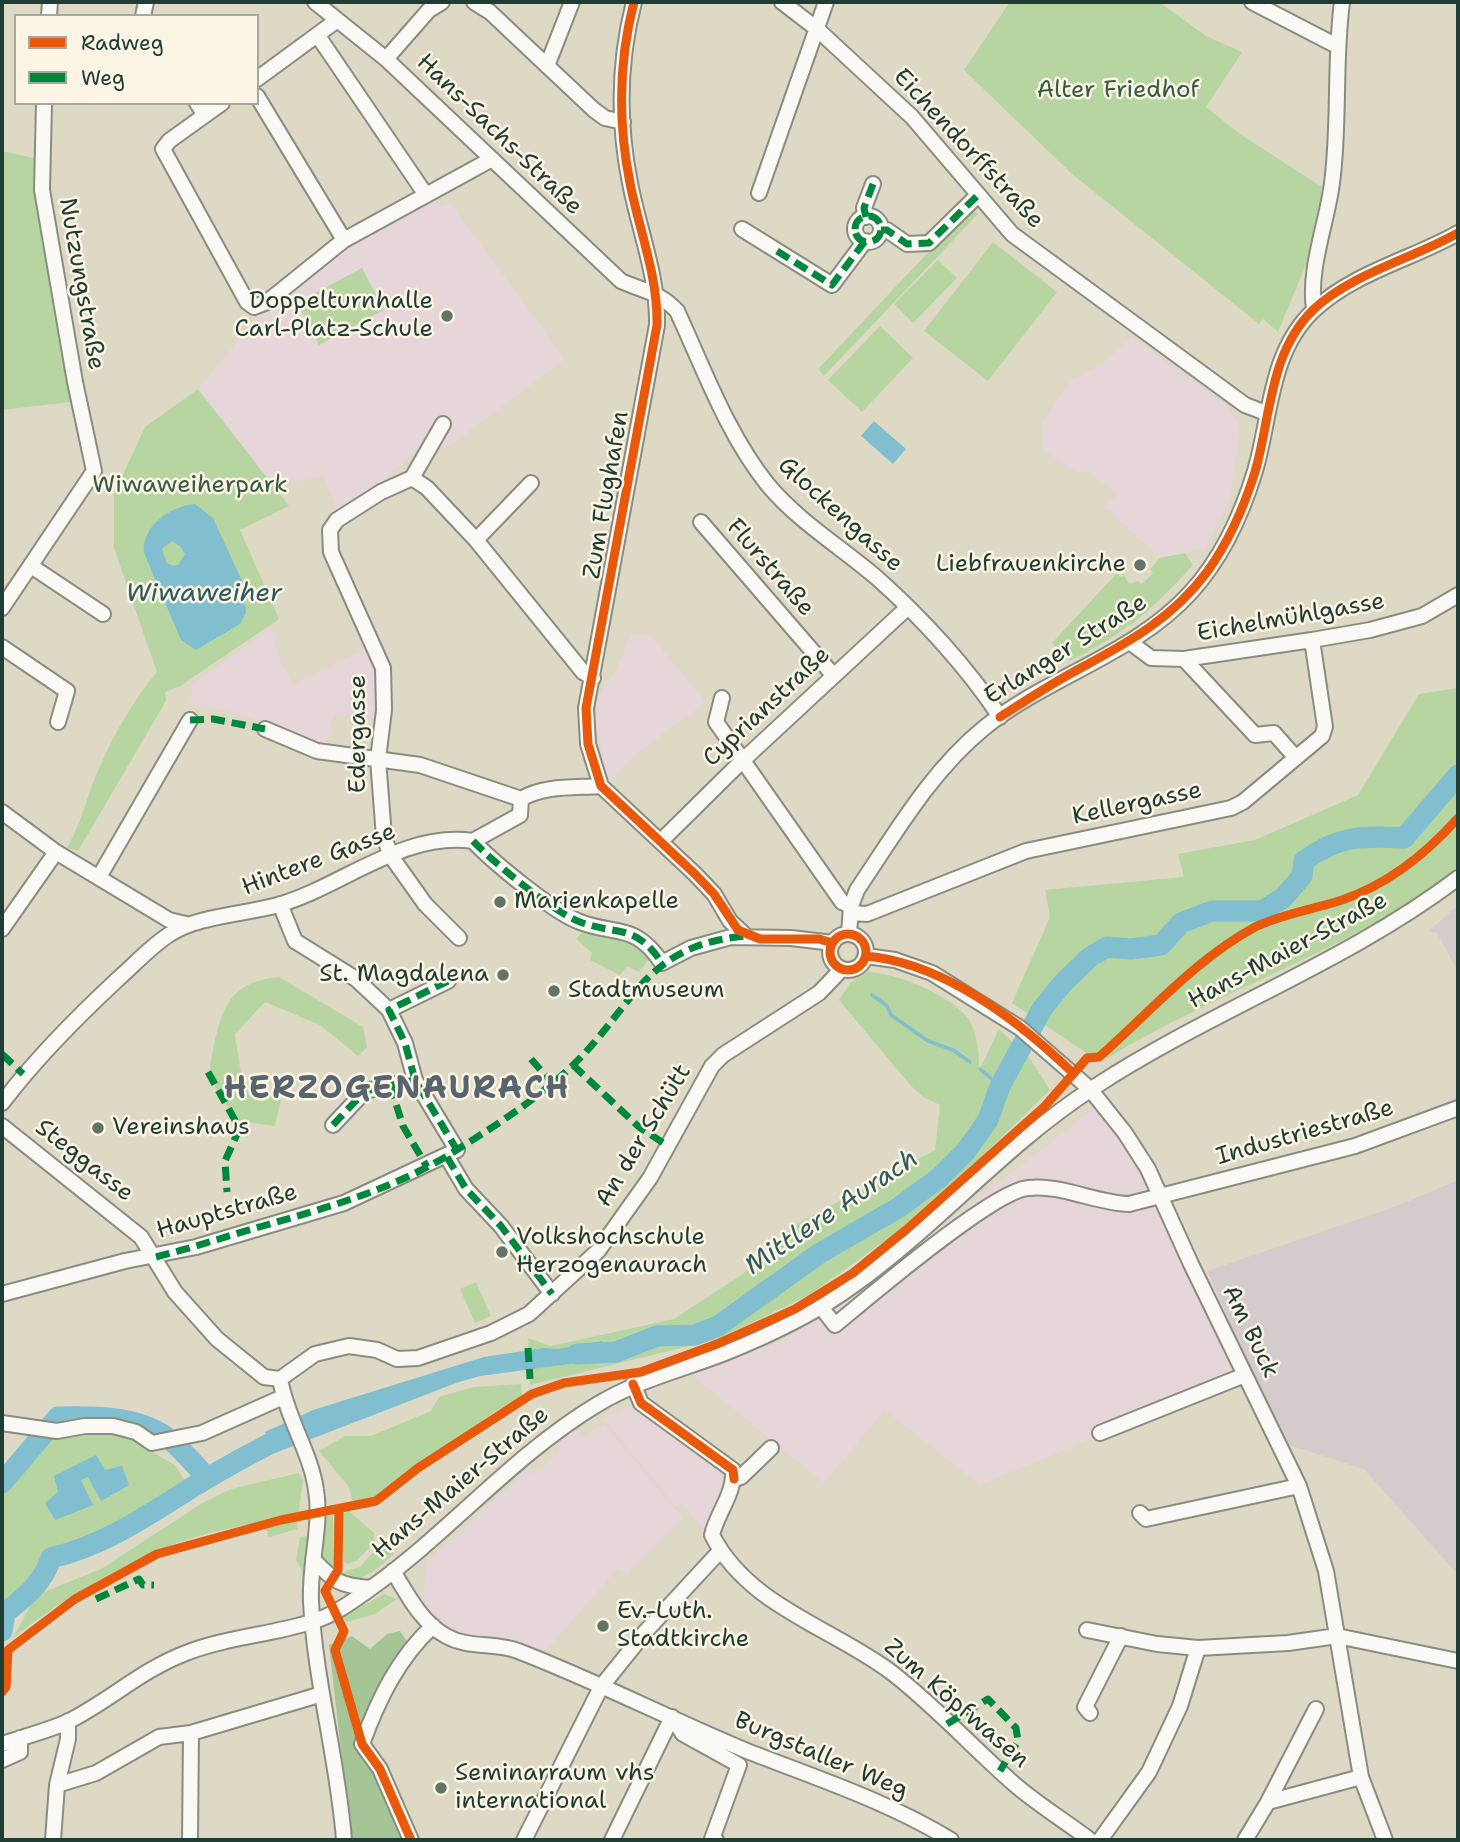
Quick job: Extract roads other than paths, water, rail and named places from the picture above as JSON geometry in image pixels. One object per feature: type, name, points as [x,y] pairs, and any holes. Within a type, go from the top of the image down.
[{"type":"street","points":[[386,59],[429,10],[442,2]]},
{"type":"street","points":[[474,2],[491,12],[594,110],[605,118],[623,122]]},
{"type":"street","points":[[547,66],[572,2]]},
{"type":"street","name":"Zum Flughafen","points":[[601,786],[593,766],[586,718],[656,336],[656,292],[630,183],[623,122],[625,54],[634,2]]},
{"type":"street","name":"Eichendorffstraße","points":[[782,2],[817,29],[912,117],[978,195],[1025,244],[1245,405],[1266,413]]},
{"type":"street","points":[[759,193],[826,2]]},
{"type":"street","points":[[1251,2],[1337,46]]},
{"type":"street","points":[[1314,309],[1314,279],[1333,181],[1337,46],[1342,2]]},
{"type":"street","name":"Hans-Sachs-Straße","points":[[323,4],[336,21],[386,59],[621,281],[656,292]]},
{"type":"street","points":[[259,78],[336,21]]},
{"type":"street","points":[[318,36],[426,195]]},
{"type":"street","points":[[259,99],[344,240]]},
{"type":"street","name":"Nutzungstraße","points":[[31,566],[94,471],[75,382],[41,190],[44,105]]},
{"type":"street","points":[[201,109],[163,149],[165,157],[247,302],[254,307],[267,302],[344,240],[492,159]]},
{"type":"street","points":[[866,217],[864,208],[873,184]]},
{"type":"street","points":[[881,230],[887,230],[907,244],[920,246],[929,243],[978,195]]},
{"type":"street","points":[[866,217],[876,219],[881,230],[873,241],[865,242],[858,237],[855,229],[857,222],[866,217]]},
{"type":"street","points":[[741,229],[832,285],[865,242]]},
{"type":"street","name":"Erlanger Straße","points":[[849,934],[851,909],[857,890],[942,769],[985,727],[1066,676],[1131,643],[1190,593],[1222,549],[1255,471],[1266,413],[1286,350],[1314,309],[1375,273],[1458,233]]},
{"type":"street","name":"Glockengasse","points":[[656,292],[677,311],[720,404],[754,465],[770,486],[816,530],[878,579],[972,677],[1000,717]]},
{"type":"street","points":[[443,424],[412,478],[427,488],[476,540],[583,672],[593,678]]},
{"type":"street","name":"Edergasse","points":[[391,856],[384,838],[378,758],[384,710],[383,668],[331,552],[330,530],[337,520],[381,492],[412,478]]},
{"type":"street","points":[[476,540],[531,483]]},
{"type":"street","name":"Flurstraße","points":[[701,522],[834,676]]},
{"type":"street","points":[[2,608],[31,566],[103,614]]},
{"type":"street","name":"Eichelmühlgasse","points":[[1131,643],[1151,658],[1184,659],[1370,630],[1422,616],[1458,595]]},
{"type":"street","name":"Cyprianstraße","points":[[661,841],[742,761],[906,608]]},
{"type":"street","name":"Kellergasse","points":[[851,909],[867,914],[1026,851],[1231,808],[1242,802],[1322,736],[1325,727],[1312,640]]},
{"type":"street","points":[[2,647],[67,691],[58,722]]},
{"type":"street","points":[[1184,659],[1255,735],[1274,733],[1296,758]]},
{"type":"street","points":[[722,698],[716,722],[842,902],[851,909]]},
{"type":"street","points":[[99,877],[190,720]]},
{"type":"street","points":[[265,729],[317,751],[419,765],[521,799]]},
{"type":"street","points":[[521,799],[533,791],[601,786],[714,894],[730,921],[746,936]]},
{"type":"street","points":[[521,799],[520,815],[473,841],[502,869],[569,915],[581,922],[643,939],[662,963],[698,946],[746,936],[819,939],[833,943]]},
{"type":"street","points":[[2,812],[56,852],[169,920],[186,924]]},
{"type":"street","name":"Hintere Gasse","points":[[2,1103],[66,1026],[149,950],[186,924],[280,904],[391,856],[432,842],[459,839],[473,841]]},
{"type":"street","points":[[2,929],[56,852]]},
{"type":"street","points":[[391,856],[425,904],[458,937]]},
{"type":"street","name":"Hans-Maier-Straße","points":[[2,1744],[68,1721],[152,1668],[187,1653],[221,1642],[313,1622],[393,1571],[538,1444],[633,1384],[722,1354],[821,1307],[886,1262],[1007,1154],[1090,1089],[1189,1030],[1339,953],[1427,902],[1458,878]]},
{"type":"street","points":[[280,904],[295,941],[356,979],[389,1010],[405,1043],[415,1080],[452,1153],[466,1189],[501,1226],[552,1294]]},
{"type":"street","points":[[849,934],[864,943],[866,956],[857,967],[842,969],[831,956],[833,943],[842,935],[849,934]]},
{"type":"street","name":"Am Buck","points":[[866,956],[895,960],[932,973],[997,1013],[1044,1048],[1090,1089],[1149,1169],[1299,1486],[1326,1571],[1361,1777],[1385,1840]]},
{"type":"street","name":"An der Schütt","points":[[280,1378],[316,1354],[349,1346],[377,1350],[397,1359],[438,1353],[529,1314],[598,1251],[634,1201],[712,1066],[723,1055],[819,993],[842,969]]},
{"type":"street","points":[[389,1010],[448,981]]},
{"type":"street","points":[[333,1125],[365,1091],[415,1080]]},
{"type":"street","name":"Industriestraße","points":[[821,1307],[835,1325],[994,1202],[1025,1188],[1040,1187],[1112,1203],[1161,1197],[1382,1138],[1458,1108]]},
{"type":"street","name":"Steggasse","points":[[2,1126],[119,1216],[156,1256],[175,1292],[217,1339],[264,1377],[280,1378]]},
{"type":"street","name":"Hauptstraße","points":[[2,1294],[125,1261],[156,1256],[344,1203],[452,1153]]},
{"type":"street","points":[[1100,1433],[1245,1375]]},
{"type":"street","points":[[280,1378],[284,1401],[312,1471],[317,1492],[313,1622],[322,1694],[340,1790],[344,1840]]},
{"type":"street","points":[[524,1840],[601,1687],[646,1631],[720,1551],[712,1535],[716,1516],[733,1487],[733,1471],[641,1403],[633,1384]]},
{"type":"street","points":[[2,1423],[48,1430],[113,1426],[136,1432],[152,1443],[202,1433],[284,1401]]},
{"type":"street","points":[[734,1479],[741,1477],[771,1448]]},
{"type":"street","points":[[1140,1513],[1146,1520],[1299,1486]]},
{"type":"street","name":"Zum Köpfwasen","points":[[720,1551],[768,1597],[892,1673],[1016,1785],[1090,1840]]},
{"type":"street","points":[[313,1559],[332,1579],[346,1587],[370,1588]]},
{"type":"street","name":"Burgstaller Weg","points":[[393,1571],[420,1614],[460,1643],[514,1650],[827,1781],[923,1823],[951,1840]]},
{"type":"street","points":[[411,1840],[380,1769],[362,1744],[377,1702],[392,1676],[421,1637],[433,1626]]},
{"type":"street","points":[[1087,1630],[1198,1648],[1288,1643],[1337,1636],[1458,1661]]},
{"type":"street","points":[[1090,1713],[1085,1707],[1121,1636]]},
{"type":"street","points":[[1100,1840],[1149,1772],[1180,1706],[1198,1648]]},
{"type":"street","points":[[57,1786],[96,1773],[159,1737],[191,1732],[322,1694]]},
{"type":"street","points":[[1245,1840],[1268,1802],[1316,1709]]},
{"type":"street","points":[[612,1840],[672,1717]]},
{"type":"street","points":[[672,1717],[683,1734],[739,1765],[712,1839],[716,1840]]},
{"type":"street","points":[[53,1840],[57,1786],[68,1739],[68,1721]]},
{"type":"street","points":[[190,1840],[191,1732]]},
{"type":"street","points":[[2,1760],[20,1752],[20,1738]]},
{"type":"street","points":[[1268,1802],[1361,1777]]},
{"type":"water","points":[[874,421],[906,449],[893,464],[861,436]]},
{"type":"water","name":"Wiwaweiher","points":[[195,504],[213,518],[243,583],[246,613],[240,624],[196,650],[181,640],[144,553],[144,543],[152,526],[168,513]],"holes":[[[172,541],[181,547],[185,554],[178,565],[167,563],[162,549]]]},
{"type":"water","points":[[602,1341],[606,1359],[480,1376],[275,1453],[265,1432],[313,1410],[484,1357]]},
{"type":"water","points":[[96,1455],[105,1470],[122,1466],[129,1485],[101,1501],[88,1477],[81,1480],[93,1505],[55,1520],[45,1503],[58,1492],[54,1476]]},
{"type":"waterway","name":"Mittlere Aurach","points":[[577,1354],[616,1352],[657,1336],[695,1335],[718,1326],[820,1253],[898,1208],[939,1178],[966,1151],[988,1120],[1000,1086],[1042,1009],[1063,983],[1090,957],[1107,947],[1131,949],[1161,945],[1181,923],[1212,911],[1262,911],[1283,898],[1302,876],[1304,861],[1316,852],[1351,839],[1404,838],[1458,775]]},
{"type":"waterway","points":[[872,995],[887,1006],[891,1015],[928,1041],[953,1050],[970,1062]]},
{"type":"waterway","points":[[980,1069],[1000,1086]]},
{"type":"waterway","name":"Mittlere Aurach","points":[[2,1483],[58,1417],[116,1419],[157,1431],[179,1448],[208,1478]]},
{"type":"waterway","name":"Mittlere Aurach","points":[[2,1631],[5,1613],[44,1575],[51,1558],[107,1538],[230,1465],[296,1431]]},
{"type":"place","name":"Doppelturnhalle Carl-Platz-Schule","points":[[447,316]]},
{"type":"place","name":"Liebfrauenkirche","points":[[1140,565]]},
{"type":"place","name":"Marienkapelle","points":[[500,902]]},
{"type":"place","name":"St. Magdalena","points":[[503,975]]},
{"type":"place","name":"Stadtmuseum","points":[[554,991]]},
{"type":"place","name":"Vereinshaus","points":[[98,1128]]},
{"type":"place","name":"Volkshochschule Herzogenaurach","points":[[502,1252]]},
{"type":"place","name":"Ev.-Luth. Stadtkirche","points":[[603,1626]]},
{"type":"place","name":"Seminarraum vhs international","points":[[441,1788]]},
{"type":"district","name":"HERZOGENAURACH","points":[[397,1090]]},
{"type":"park label","name":"Alter Friedhof","points":[[1118,91]]},
{"type":"park label","name":"Wiwaweiherpark","points":[[190,486]]}]
